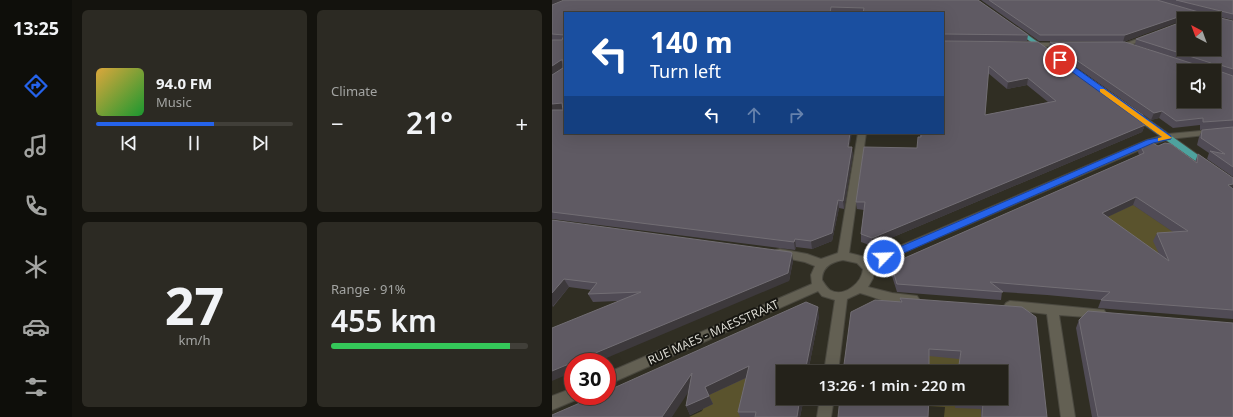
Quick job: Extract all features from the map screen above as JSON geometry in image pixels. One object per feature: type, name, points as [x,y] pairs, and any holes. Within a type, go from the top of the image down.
[{"type":"main road","points":[[1012,26],[1054,55]]},
{"type":"main road","points":[[1125,107],[1215,170]]},
{"type":"street","points":[[1132,49],[1121,45],[1155,34]]},
{"type":"street","points":[[1022,44],[1067,45]]},
{"type":"street","points":[[866,265],[1150,142],[1168,138],[1233,130]]},
{"type":"street","points":[[843,256],[862,134]]},
{"type":"street","points":[[770,252],[792,255],[821,264]]},
{"type":"street","points":[[843,256],[856,258],[866,265],[868,277],[866,284],[860,289],[842,295],[828,293],[818,286],[816,275],[821,264],[835,257],[843,256]]},
{"type":"street","name":"RUE MAES - MAESSTRAAT","points":[[616,375],[818,286]]},
{"type":"street","points":[[860,289],[892,298],[923,300]]},
{"type":"street","points":[[832,365],[842,295]]},
{"type":"street","points":[[999,305],[1115,315]]},
{"type":"street","points":[[1052,309],[1068,417]]},
{"type":"street","points":[[552,403],[564,398]]},
{"type":"street","points":[[824,417],[826,405]]},
{"type":"shaded area","points":[[1132,204],[1233,272],[1012,243],[1088,222]]},
{"type":"shaded area","points":[[884,345],[971,360],[983,365],[917,365]]},
{"type":"shaded area","points":[[755,363],[742,417],[689,417],[702,411],[709,395]]},
{"type":"shaded area","points":[[1001,405],[993,417],[944,417],[945,407],[928,406]]},
{"type":"building","points":[[564,0],[978,0],[1028,35],[944,34],[944,12],[863,12],[864,8],[831,7],[830,12],[564,12],[564,35],[552,34],[552,5]]},
{"type":"building","points":[[989,0],[1157,0],[1199,12],[1177,12],[1177,17],[1125,35],[1040,35]]},
{"type":"building","points":[[1176,0],[1233,0],[1233,14]]},
{"type":"building","points":[[1221,18],[1233,21],[1233,69],[1221,64],[1211,63],[1189,56],[1221,56]]},
{"type":"building","points":[[1177,24],[1177,52],[1136,39]]},
{"type":"building","points":[[564,35],[564,134],[850,134],[848,147],[852,147],[843,201],[838,200],[832,233],[811,241],[795,239],[794,242],[552,212],[552,110],[563,110],[562,103],[552,104],[552,75],[563,68],[563,60],[552,66],[552,40],[562,40]]},
{"type":"building","points":[[944,41],[1038,42],[1143,115],[1142,123],[1145,125],[872,238],[861,234],[865,202],[856,202],[864,147],[917,148],[918,137],[921,137],[921,134],[944,134]],"holes":[[[989,66],[1008,82],[1028,78],[1056,101],[985,115]]]},
{"type":"building","points":[[1050,42],[1125,42],[1194,64],[1177,64],[1177,108],[1221,108],[1221,72],[1233,76],[1233,120],[1203,122],[1203,118],[1176,121],[1162,111],[1154,113]]},
{"type":"building","points":[[1233,127],[1233,167],[1210,151],[1225,154],[1201,138],[1202,130]]},
{"type":"building","points":[[1149,141],[1158,146],[1165,143],[1171,144],[1197,163],[1198,154],[1233,178],[1233,184],[1228,185],[1233,189],[1233,310],[1101,300],[1110,292],[990,282],[1003,292],[897,284],[891,264],[1144,153],[1140,145]],"holes":[[[1136,197],[1188,231],[1157,233],[1169,261],[1102,213]]]},
{"type":"building","points":[[552,220],[792,253],[788,273],[595,353],[564,353],[564,366],[552,371],[552,328],[641,292],[588,294],[597,283],[564,279],[552,293]]},
{"type":"building","points":[[900,298],[1022,307],[1036,317],[1047,417],[982,417],[983,405],[1008,405],[1008,365],[959,365],[961,351],[929,349],[929,365],[844,365],[851,312],[875,300],[902,302]]},
{"type":"building","points":[[806,302],[818,307],[806,365],[776,365],[776,405],[799,405],[797,417],[755,417],[756,412],[738,412],[749,366],[705,387],[709,396],[686,406],[692,373],[662,417],[552,417],[552,415],[575,405],[616,405],[616,387]]},
{"type":"building","points":[[1088,311],[1233,323],[1233,417],[1098,417],[1079,320]]},
{"type":"building","points":[[839,405],[929,405],[928,417],[838,417]]},
{"type":"slow traffic","points":[[1102,91],[1168,138],[1161,139]]},
{"type":"route","points":[[884,257],[1150,142],[1168,138],[1060,60]]}]
